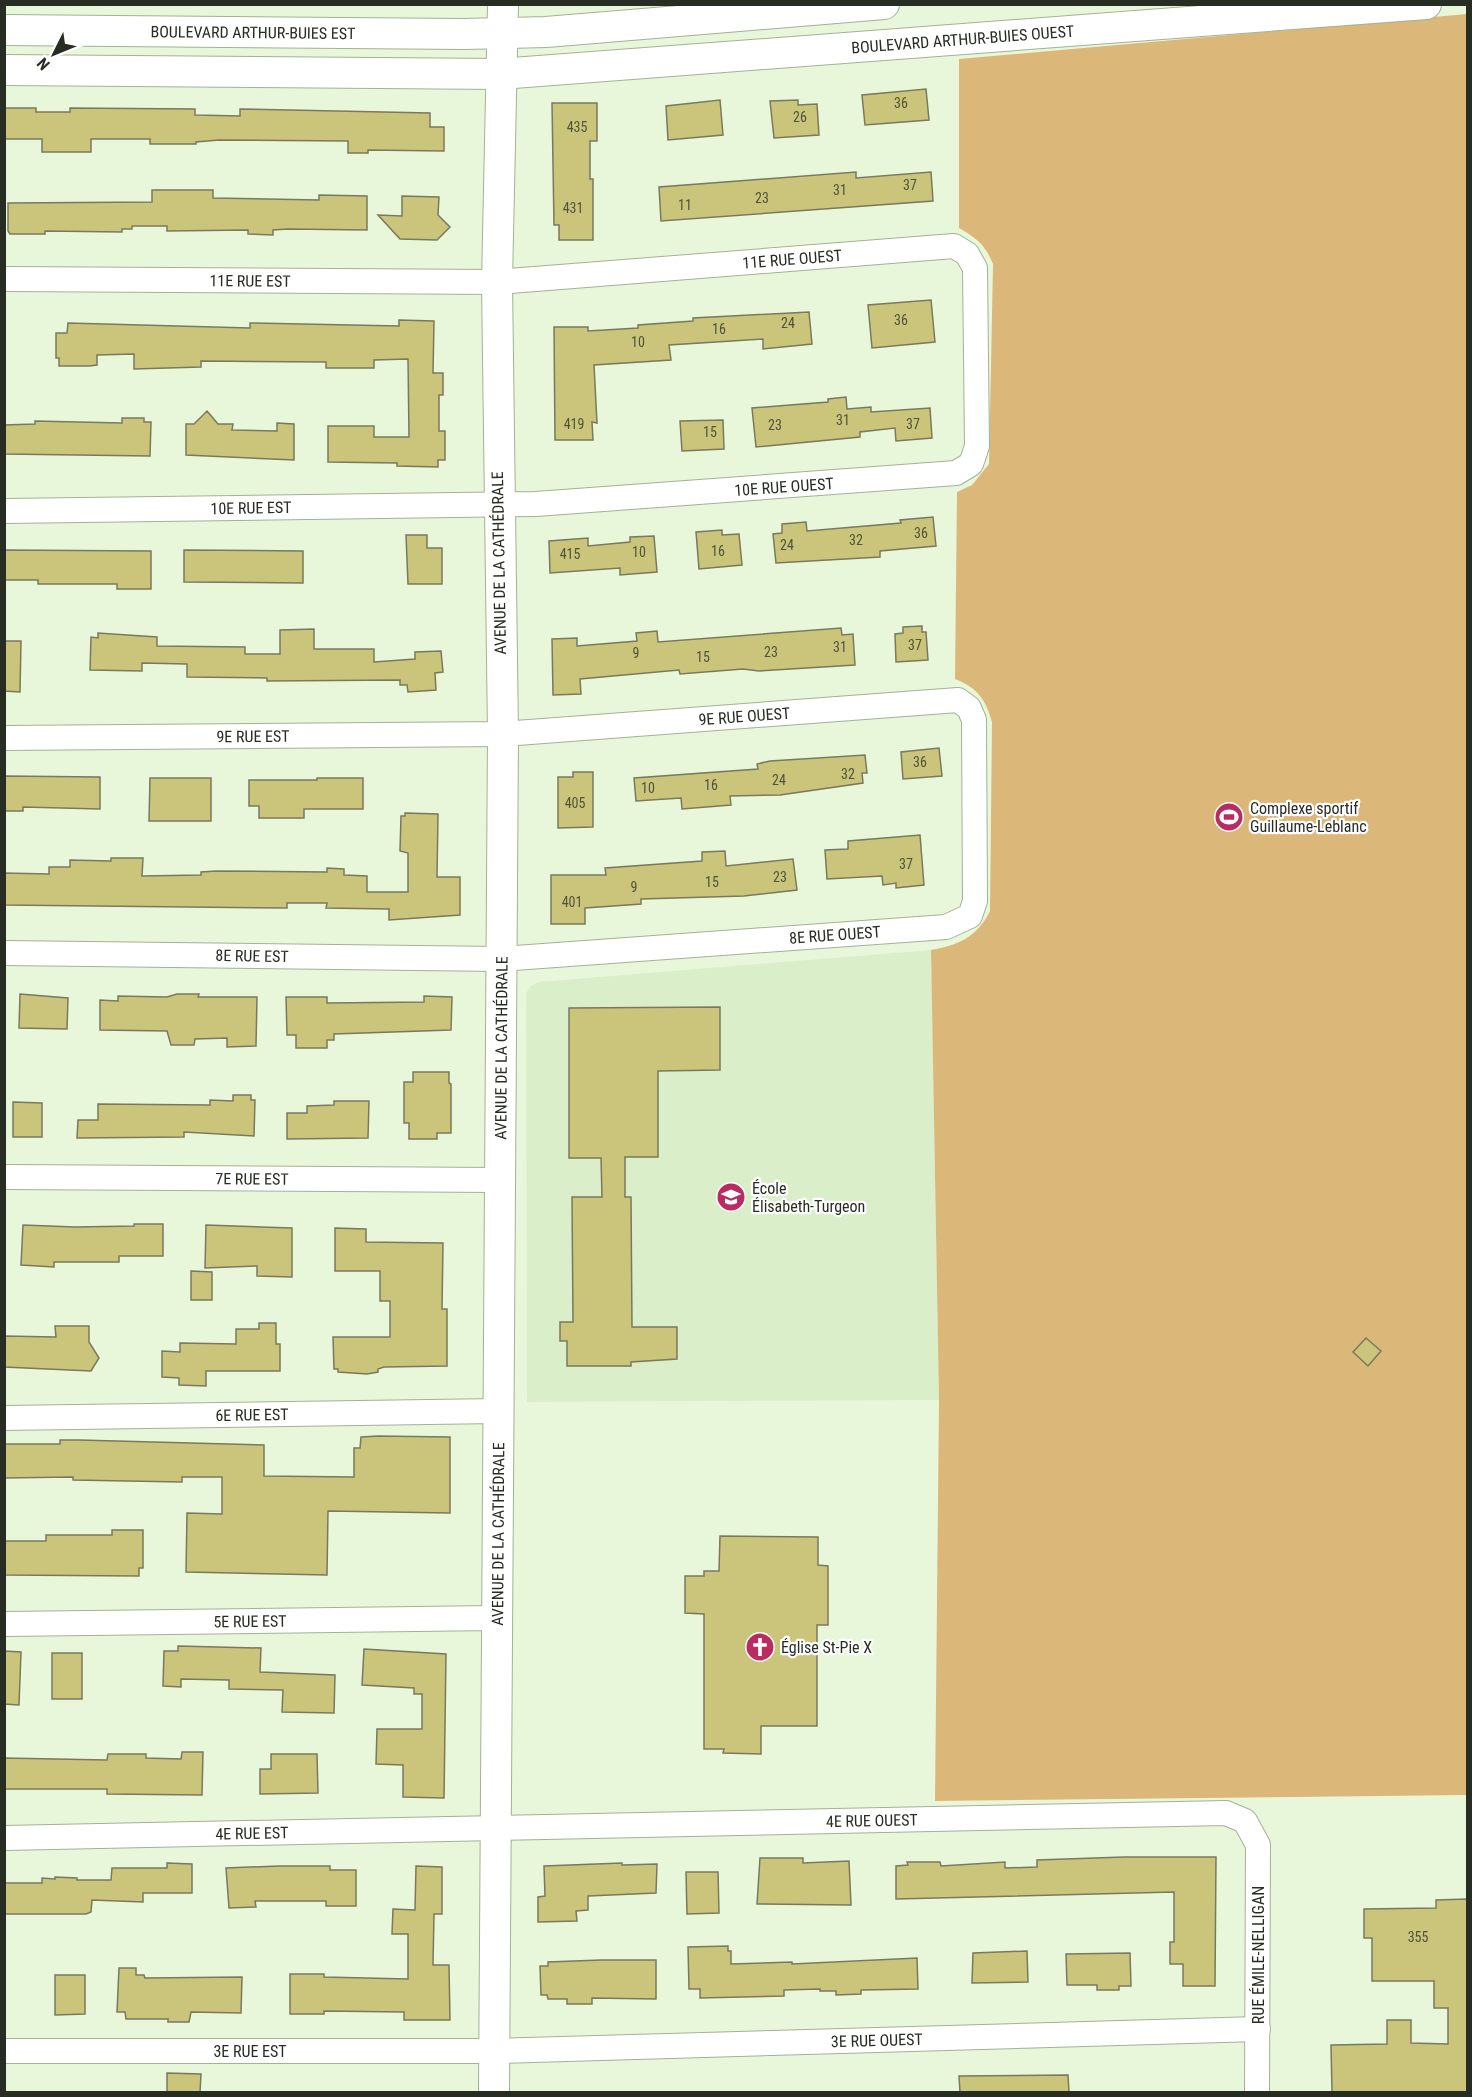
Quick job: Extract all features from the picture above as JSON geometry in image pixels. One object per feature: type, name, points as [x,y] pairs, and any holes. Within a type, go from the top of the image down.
[{"type":"street","points":[[502,19],[546,32],[884,4]]},
{"type":"street","name":"BOULEVARD ARTHUR-BUIES OUEST","points":[[501,74],[1426,4]]},
{"type":"street","name":"BOULEVARD ARTHUR-BUIES EST","points":[[4,30],[502,19]]},
{"type":"street","name":"AVENUE DE LA CATHÉDRALE","points":[[494,2092],[503,735],[498,505],[497,282],[502,19]]},
{"type":"street","points":[[4,70],[501,74]]},
{"type":"street","name":"11E RUE OUEST","points":[[497,282],[954,246],[967,254],[975,268],[978,369]]},
{"type":"street","name":"11E RUE EST","points":[[4,279],[497,282]]},
{"type":"street","name":"10E RUE OUEST","points":[[498,505],[889,480],[956,473],[971,464],[977,446],[978,369]]},
{"type":"street","name":"10E RUE EST","points":[[4,511],[498,505]]},
{"type":"street","name":"9E RUE OUEST","points":[[503,735],[958,700],[969,708],[974,720]]},
{"type":"street","name":"8E RUE OUEST","points":[[500,959],[946,927],[964,919],[975,906],[974,720]]},
{"type":"street","name":"9E RUE EST","points":[[4,738],[503,735]]},
{"type":"street","name":"8E RUE EST","points":[[4,953],[500,959]]},
{"type":"street","name":"7E RUE EST","points":[[4,1177],[500,1180]]},
{"type":"street","name":"6E RUE EST","points":[[4,1418],[499,1411]]},
{"type":"street","name":"5E RUE EST","points":[[4,1624],[496,1618]]},
{"type":"street","name":"4E RUE OUEST","points":[[497,1826],[1226,1813],[1245,1821]]},
{"type":"street","name":"RUE ÉMILE-NELLIGAN","points":[[1245,1821],[1258,1845],[1257,2092]]},
{"type":"street","name":"4E RUE EST","points":[[4,1838],[497,1826]]},
{"type":"street","name":"3E RUE OUEST","points":[[495,2051],[1258,2029]]},
{"type":"street","name":"3E RUE EST","points":[[4,2051],[495,2051]]},
{"type":"shaded area","name":"Complexe sportif Guillaume-Leblanc","points":[[1467,14],[1467,1795],[935,1801],[939,1400],[931,950],[966,938],[979,927],[990,911],[992,722],[980,696],[970,686],[955,679],[957,492],[972,485],[989,464],[993,264],[987,251],[979,242],[959,228],[959,59]]},
{"type":"shaded area","name":"École Élisabeth-Turgeon","points":[[931,950],[939,1400],[527,1402],[526,993],[531,986],[538,982]]},
{"type":"building","points":[[926,89],[929,120],[865,125],[862,95]]},
{"type":"building","points":[[720,100],[723,135],[668,140],[666,106]]},
{"type":"building","points":[[798,100],[798,105],[817,104],[819,135],[774,138],[770,101]]},
{"type":"building","points":[[552,103],[597,103],[597,141],[590,141],[590,179],[593,179],[593,240],[559,240],[559,225],[554,225]]},
{"type":"building","points":[[4,108],[36,108],[36,112],[70,112],[70,108],[195,109],[195,115],[240,116],[240,109],[430,113],[430,127],[444,127],[444,151],[368,150],[368,153],[348,153],[348,141],[219,140],[196,142],[196,144],[150,144],[150,139],[91,139],[91,152],[42,152],[42,139],[4,139]]},
{"type":"building","points":[[856,172],[856,178],[931,172],[933,201],[661,221],[659,187]]},
{"type":"building","points":[[152,190],[213,190],[213,198],[319,200],[319,195],[367,196],[367,230],[288,229],[273,230],[273,235],[248,234],[248,230],[167,231],[167,226],[132,226],[132,229],[122,229],[122,232],[45,231],[45,234],[10,234],[8,231],[8,203],[152,202]]},
{"type":"building","points":[[402,196],[439,197],[438,215],[450,227],[437,240],[400,239],[378,215],[402,216]]},
{"type":"building","points":[[931,300],[935,342],[872,348],[868,305]]},
{"type":"building","points":[[809,312],[812,344],[763,349],[763,339],[669,345],[671,360],[594,365],[597,423],[592,422],[593,440],[555,440],[554,327],[588,327],[588,331],[638,328],[638,325],[693,321],[693,318]]},
{"type":"building","points":[[399,320],[434,321],[433,373],[443,373],[443,395],[439,395],[439,431],[445,431],[445,460],[438,460],[438,467],[397,466],[397,463],[328,462],[328,426],[374,426],[374,437],[409,437],[408,359],[374,360],[374,368],[326,368],[326,362],[201,361],[201,367],[134,369],[134,354],[97,355],[97,365],[89,366],[59,366],[59,358],[56,358],[56,333],[67,333],[68,323],[250,328],[250,323],[399,326]]},
{"type":"building","points":[[846,397],[847,409],[871,407],[871,412],[930,408],[932,438],[896,441],[895,428],[860,432],[860,437],[756,447],[752,408],[828,402],[828,399]]},
{"type":"building","points":[[207,411],[218,424],[233,424],[232,430],[277,431],[277,423],[294,424],[294,460],[186,455],[186,424],[194,424]]},
{"type":"building","points":[[122,418],[144,418],[144,422],[151,422],[150,456],[4,454],[4,425],[35,424],[35,421],[122,423]]},
{"type":"building","points":[[723,420],[724,449],[682,451],[680,421]]},
{"type":"building","points":[[933,517],[936,546],[880,551],[880,557],[776,563],[773,534],[782,533],[782,524],[806,522],[807,531],[901,523],[900,520]]},
{"type":"building","points":[[722,530],[722,535],[739,534],[742,565],[699,569],[696,532]]},
{"type":"building","points":[[406,535],[427,535],[427,548],[442,548],[442,584],[408,584]]},
{"type":"building","points":[[654,536],[657,572],[620,575],[620,568],[550,573],[549,541],[588,538],[588,546],[630,542],[630,537]]},
{"type":"building","points":[[4,550],[151,551],[151,589],[117,589],[117,584],[38,584],[38,580],[4,580]]},
{"type":"building","points":[[184,550],[303,551],[303,583],[184,582]]},
{"type":"building","points":[[922,626],[922,632],[926,632],[928,660],[896,662],[895,634],[903,633],[903,627]]},
{"type":"building","points":[[841,628],[842,635],[853,634],[855,665],[680,674],[679,670],[580,679],[581,694],[553,695],[552,639],[577,638],[577,646],[637,641],[636,633],[657,631],[658,642]]},
{"type":"building","points":[[314,629],[314,649],[374,649],[374,662],[415,659],[415,652],[441,651],[443,672],[435,673],[436,690],[408,692],[407,685],[400,685],[400,680],[267,681],[267,678],[187,677],[187,664],[142,663],[142,671],[90,670],[91,637],[98,638],[98,633],[157,637],[157,646],[245,647],[245,654],[280,654],[280,630]]},
{"type":"building","points":[[4,641],[21,641],[20,692],[4,691]]},
{"type":"building","points":[[939,748],[942,776],[903,779],[901,752]]},
{"type":"building","points":[[865,755],[867,773],[862,773],[863,783],[780,795],[730,796],[731,805],[682,809],[681,798],[636,801],[634,778],[758,769],[757,764],[770,761]]},
{"type":"building","points":[[573,772],[593,772],[593,827],[558,828],[558,777],[573,777]]},
{"type":"building","points":[[4,776],[100,777],[100,809],[23,807],[23,811],[5,811]]},
{"type":"building","points":[[150,778],[211,778],[211,821],[149,821]]},
{"type":"building","points":[[317,778],[363,778],[363,809],[304,809],[304,818],[259,818],[259,806],[249,806],[249,780],[317,780]]},
{"type":"building","points":[[405,813],[438,814],[437,877],[460,877],[460,915],[389,920],[389,909],[326,908],[327,903],[287,903],[287,908],[4,905],[4,873],[49,874],[49,867],[70,867],[70,860],[111,861],[111,858],[143,858],[142,876],[201,875],[201,872],[216,871],[327,872],[327,868],[344,869],[344,875],[367,876],[367,892],[408,892],[408,853],[400,851],[401,816],[405,816]]},
{"type":"building","points":[[920,835],[924,885],[896,888],[896,883],[883,885],[882,876],[827,879],[825,850],[848,849],[848,841]]},
{"type":"building","points":[[725,851],[726,866],[793,859],[797,890],[744,896],[641,899],[641,904],[585,908],[585,924],[551,924],[551,875],[606,875],[605,868],[702,861],[702,852]]},
{"type":"building","points":[[20,994],[68,998],[67,1029],[19,1028]]},
{"type":"building","points":[[177,994],[199,994],[198,997],[257,997],[256,1046],[227,1047],[227,1038],[195,1039],[194,1045],[171,1045],[167,1031],[100,1030],[100,1000],[118,1001],[118,996],[167,997]]},
{"type":"building","points":[[424,996],[452,997],[451,1030],[334,1034],[334,1040],[327,1040],[327,1048],[296,1048],[296,1035],[287,1035],[286,997],[327,997],[327,1003],[424,1002]]},
{"type":"building","points":[[720,1007],[720,1070],[658,1071],[658,1157],[625,1157],[625,1197],[631,1197],[632,1327],[677,1327],[677,1359],[631,1362],[631,1366],[567,1366],[567,1341],[560,1341],[560,1322],[573,1322],[572,1197],[602,1197],[601,1158],[569,1158],[569,1008]]},
{"type":"building","points":[[413,1072],[449,1072],[451,1133],[437,1133],[437,1139],[409,1139],[409,1123],[404,1123],[404,1082],[413,1082]]},
{"type":"building","points":[[233,1095],[251,1095],[251,1100],[255,1100],[254,1136],[184,1132],[184,1137],[77,1138],[78,1120],[98,1120],[98,1104],[210,1105],[210,1100],[233,1101]]},
{"type":"building","points":[[334,1101],[369,1101],[368,1138],[287,1139],[287,1113],[307,1113],[307,1106],[334,1105]]},
{"type":"building","points":[[13,1102],[42,1103],[42,1137],[13,1137]]},
{"type":"building","points":[[134,1224],[163,1224],[163,1256],[119,1256],[119,1262],[54,1262],[54,1267],[21,1265],[23,1225],[75,1227],[134,1226]]},
{"type":"building","points":[[206,1225],[292,1228],[292,1277],[257,1276],[257,1266],[205,1268]]},
{"type":"building","points":[[335,1228],[366,1229],[366,1242],[443,1243],[442,1309],[447,1309],[447,1366],[384,1367],[378,1369],[378,1372],[367,1374],[338,1372],[338,1369],[334,1369],[333,1337],[390,1337],[390,1301],[380,1301],[380,1271],[335,1271]]},
{"type":"building","points":[[191,1271],[212,1272],[212,1300],[191,1300]]},
{"type":"building","points":[[259,1323],[276,1323],[276,1344],[280,1344],[280,1371],[206,1371],[206,1386],[179,1385],[179,1378],[162,1377],[162,1351],[180,1352],[180,1343],[236,1344],[236,1329],[259,1329]]},
{"type":"building","points":[[55,1326],[89,1326],[89,1342],[99,1358],[91,1371],[4,1367],[4,1336],[56,1337]]},
{"type":"building","points":[[1366,1338],[1381,1351],[1368,1366],[1353,1352]]},
{"type":"building","points":[[361,1437],[450,1437],[450,1513],[328,1511],[327,1575],[186,1572],[187,1513],[222,1514],[222,1477],[182,1477],[182,1482],[73,1480],[73,1477],[4,1478],[4,1444],[60,1444],[60,1440],[264,1445],[264,1476],[354,1477],[354,1448],[360,1448]]},
{"type":"building","points":[[112,1530],[143,1530],[143,1568],[139,1568],[139,1576],[4,1575],[4,1541],[46,1541],[46,1535],[112,1535]]},
{"type":"building","name":"Église St-Pie X","points":[[720,1536],[818,1537],[818,1565],[828,1566],[828,1625],[817,1625],[817,1726],[761,1726],[761,1754],[723,1753],[724,1749],[704,1749],[704,1614],[685,1613],[685,1576],[704,1576],[704,1571],[719,1571]]},
{"type":"building","points":[[178,1646],[261,1648],[260,1672],[335,1675],[334,1713],[282,1712],[283,1690],[229,1689],[229,1680],[181,1679],[181,1687],[163,1686],[164,1651],[178,1651]]},
{"type":"building","points":[[364,1649],[446,1654],[444,1798],[403,1797],[403,1765],[376,1764],[377,1729],[422,1729],[422,1694],[414,1694],[414,1688],[362,1685]]},
{"type":"building","points":[[4,1651],[21,1652],[19,1705],[4,1704]]},
{"type":"building","points":[[52,1653],[82,1653],[82,1699],[52,1699]]},
{"type":"building","points":[[182,1752],[203,1752],[202,1795],[107,1794],[107,1789],[4,1789],[4,1758],[107,1760],[108,1754],[146,1754],[146,1758],[181,1759]]},
{"type":"building","points":[[271,1754],[317,1754],[318,1793],[260,1794],[260,1769],[271,1769]]},
{"type":"building","points":[[1216,1857],[1215,1986],[1183,1986],[1183,1964],[1170,1964],[1170,1942],[1174,1942],[1174,1892],[896,1899],[896,1866],[908,1865],[907,1862],[940,1862],[941,1866],[1005,1862],[1005,1868],[1037,1867],[1037,1860]]},
{"type":"building","points":[[760,1858],[803,1858],[803,1863],[849,1861],[851,1905],[757,1904]]},
{"type":"building","points":[[167,1863],[192,1864],[192,1893],[143,1893],[143,1902],[92,1900],[91,1912],[86,1914],[4,1914],[4,1883],[42,1883],[42,1878],[55,1879],[55,1877],[77,1878],[77,1880],[111,1880],[112,1868],[167,1868]]},
{"type":"building","points":[[622,1863],[622,1865],[657,1864],[656,1893],[588,1896],[588,1910],[576,1911],[577,1921],[538,1922],[538,1897],[545,1896],[544,1866]]},
{"type":"building","points":[[330,1866],[330,1870],[356,1870],[356,1906],[326,1906],[326,1901],[255,1901],[256,1907],[229,1908],[226,1868]]},
{"type":"building","points":[[416,1866],[442,1867],[442,1914],[434,1914],[433,1965],[449,1965],[450,2020],[404,2020],[404,2012],[324,2011],[324,2014],[290,2014],[290,1974],[408,1979],[408,1934],[392,1934],[393,1909],[415,1910]]},
{"type":"building","points":[[686,1872],[718,1872],[719,1913],[687,1914]]},
{"type":"building","points":[[1467,1899],[1467,2092],[1332,2092],[1331,2045],[1387,2044],[1387,2020],[1411,2020],[1411,2043],[1448,2044],[1448,2008],[1434,2008],[1434,1981],[1372,1981],[1372,1938],[1364,1938],[1364,1909],[1436,1908],[1436,1900]]},
{"type":"building","points":[[728,1946],[728,1951],[731,1951],[731,1964],[792,1962],[792,1964],[917,1958],[918,1989],[861,1990],[861,1994],[836,1995],[836,1991],[820,1991],[820,1989],[784,1990],[784,1996],[700,1998],[700,1989],[689,1989],[688,1947]]},
{"type":"building","points":[[1027,1951],[1028,1982],[972,1983],[973,1953]]},
{"type":"building","points":[[1130,1953],[1131,1986],[1119,1986],[1119,1990],[1097,1990],[1097,1985],[1067,1985],[1066,1954]]},
{"type":"building","points":[[656,1960],[656,1999],[592,1998],[592,2004],[567,2004],[567,1999],[548,1999],[547,1995],[541,1995],[540,1966],[548,1966],[548,1962]]},
{"type":"building","points":[[119,1968],[136,1968],[136,1975],[144,1975],[145,1978],[242,1977],[241,2013],[191,2012],[189,2022],[168,2022],[168,2019],[126,2019],[125,2012],[117,2012]]},
{"type":"building","points":[[55,1975],[85,1975],[85,2014],[55,2015]]},
{"type":"building","points":[[167,2073],[201,2074],[200,2092],[167,2092]]},
{"type":"building","points":[[1068,2075],[1069,2092],[960,2092],[959,2076]]},
{"type":"place","name":"Complexe sportif Guillaume-Leblanc","points":[[1229,817]]},
{"type":"place","name":"École Élisabeth-Turgeon","points":[[731,1197]]},
{"type":"place","name":"Église St-Pie X","points":[[760,1647]]}]
